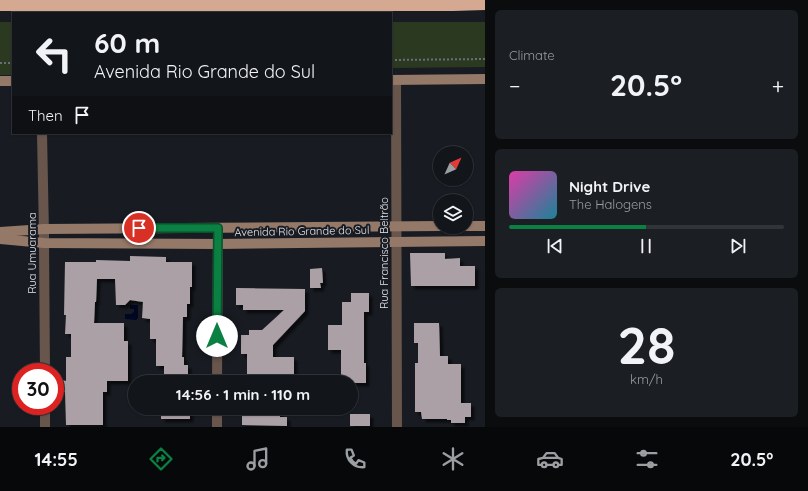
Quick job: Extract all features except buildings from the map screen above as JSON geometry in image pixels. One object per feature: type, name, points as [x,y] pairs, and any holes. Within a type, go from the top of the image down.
[{"type":"highway","points":[[0,5],[485,4]]},
{"type":"street","points":[[394,80],[485,79]]},
{"type":"street","name":"Rua Francisco Beltrão","points":[[394,80],[397,427]]},
{"type":"street","points":[[0,81],[12,81]]},
{"type":"street","name":"Rua Umuarama","points":[[42,134],[45,363]]},
{"type":"street","name":"Avenida Rio Grande do Sul","points":[[0,232],[44,229],[433,226]]},
{"type":"street","points":[[473,226],[485,226]]},
{"type":"street","points":[[217,375],[218,228]]},
{"type":"street","name":"Avenida Rio Grande do Sul","points":[[0,239],[44,243],[218,244],[485,242]]},
{"type":"street","points":[[45,415],[45,427]]},
{"type":"street","points":[[217,415],[217,427]]},
{"type":"path","points":[[392,60],[485,59]]},
{"type":"path","points":[[0,63],[12,63]]},
{"type":"green space","points":[[0,22],[12,22],[12,75],[0,75]]},
{"type":"green space","points":[[392,22],[485,22],[485,67],[392,68]]},
{"type":"water","points":[[130,305],[138,305],[138,318],[136,320],[125,319],[125,314],[131,314],[134,312],[134,309],[130,309]]},
{"type":"route","points":[[139,228],[218,228],[217,336]]}]
